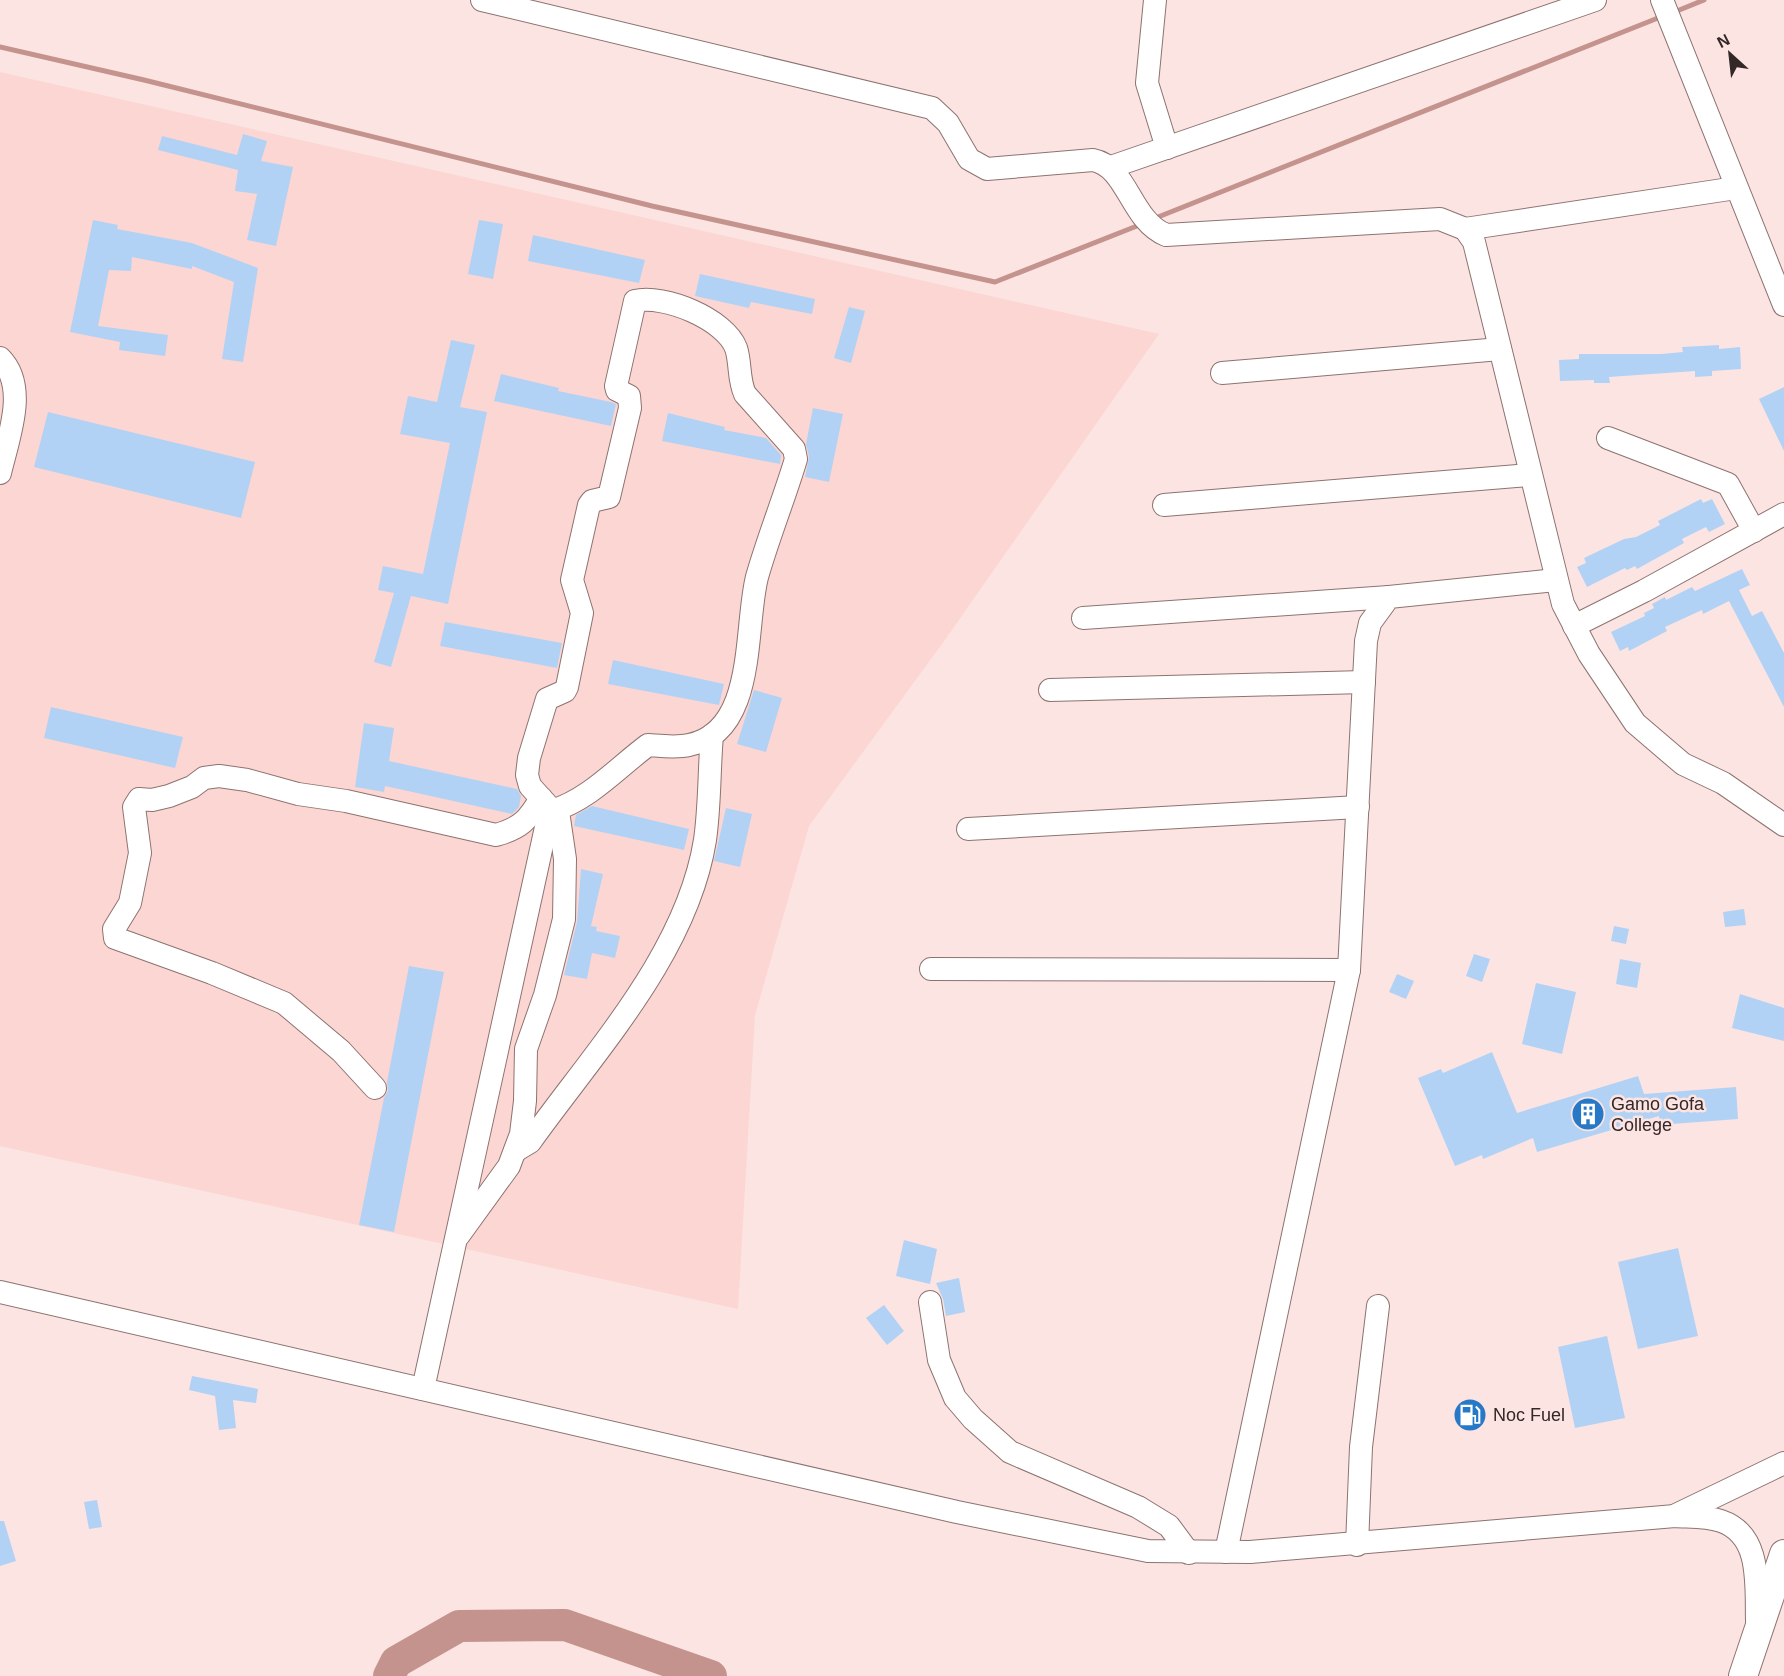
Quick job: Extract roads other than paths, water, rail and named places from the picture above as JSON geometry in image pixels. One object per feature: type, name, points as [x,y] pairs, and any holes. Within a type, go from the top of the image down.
[{"type":"main road","points":[[1743,1676],[1784,1554]]},
{"type":"street","points":[[483,0],[932,108],[948,123],[969,159],[987,169],[1093,160],[1111,167],[1135,207],[1155,230],[1177,236],[1440,219],[1465,229],[1736,188]]},
{"type":"street","points":[[1155,0],[1147,83],[1167,148]]},
{"type":"street","points":[[1111,167],[1595,0]]},
{"type":"street","points":[[1662,3],[1784,305]]},
{"type":"street","points":[[1465,229],[1474,242],[1556,580],[1563,604],[1574,626],[1589,654],[1635,723],[1683,764],[1723,783],[1784,825]]},
{"type":"street","points":[[375,1088],[341,1051],[284,1003],[212,973],[115,938],[114,929],[130,903],[140,853],[134,807],[139,799],[152,800],[169,796],[192,787],[204,778],[219,777],[247,780],[298,794],[346,801],[496,835],[514,830],[546,805],[568,806],[591,792],[648,745],[692,745],[712,735],[728,720],[741,691],[758,576],[796,459],[794,449],[787,440],[745,394],[740,383],[736,349],[730,339],[693,310],[642,299],[635,301],[616,386],[617,390],[629,396],[630,400],[611,493],[609,497],[592,501],[589,505],[572,580],[582,620],[567,687],[565,691],[547,699],[529,758],[527,775],[530,786],[546,805],[559,818],[566,859],[564,919],[544,995],[526,1049],[525,1101],[521,1134],[509,1166],[459,1235]]},
{"type":"street","points":[[1222,373],[1500,349]]},
{"type":"street","points":[[0,358],[11,371],[16,395],[0,473]]},
{"type":"street","points":[[1608,438],[1728,484],[1754,531]]},
{"type":"street","points":[[1164,505],[1530,474]]},
{"type":"street","points":[[1574,626],[1784,514]]},
{"type":"street","points":[[1083,618],[1389,597],[1556,580]]},
{"type":"street","points":[[1226,1552],[1349,970],[1366,641],[1370,623],[1389,597]]},
{"type":"street","points":[[1050,690],[1364,682]]},
{"type":"street","points":[[515,1151],[530,1142],[612,1031],[661,956],[681,918],[705,841],[712,735]]},
{"type":"street","points":[[423,1389],[459,1235],[468,1174],[546,827],[546,805]]},
{"type":"street","points":[[968,829],[1358,807]]},
{"type":"street","points":[[931,969],[1349,970]]},
{"type":"street","points":[[0,1292],[957,1512],[1148,1551],[1226,1552],[1357,1545],[1675,1516],[1719,1520],[1736,1527],[1745,1537],[1755,1565],[1758,1633]]},
{"type":"street","points":[[930,1302],[939,1360],[955,1398],[973,1419],[1010,1452],[1138,1507],[1169,1526],[1189,1553]]},
{"type":"street","points":[[1357,1545],[1361,1447],[1378,1306]]},
{"type":"street","points":[[1675,1516],[1783,1459]]},
{"type":"waterway","points":[[1672,13],[1704,0]]},
{"type":"waterway","points":[[1153,219],[1663,16]]},
{"type":"waterway","points":[[0,47],[144,80],[652,206],[995,282],[1142,224]]},
{"type":"waterway","points":[[389,1676],[396,1662],[459,1626],[565,1625],[711,1676]]},
{"type":"place","name":"Gamo Gofa College","points":[[1588,1114]]},
{"type":"place","name":"Noc Fuel","points":[[1470,1415]]}]
